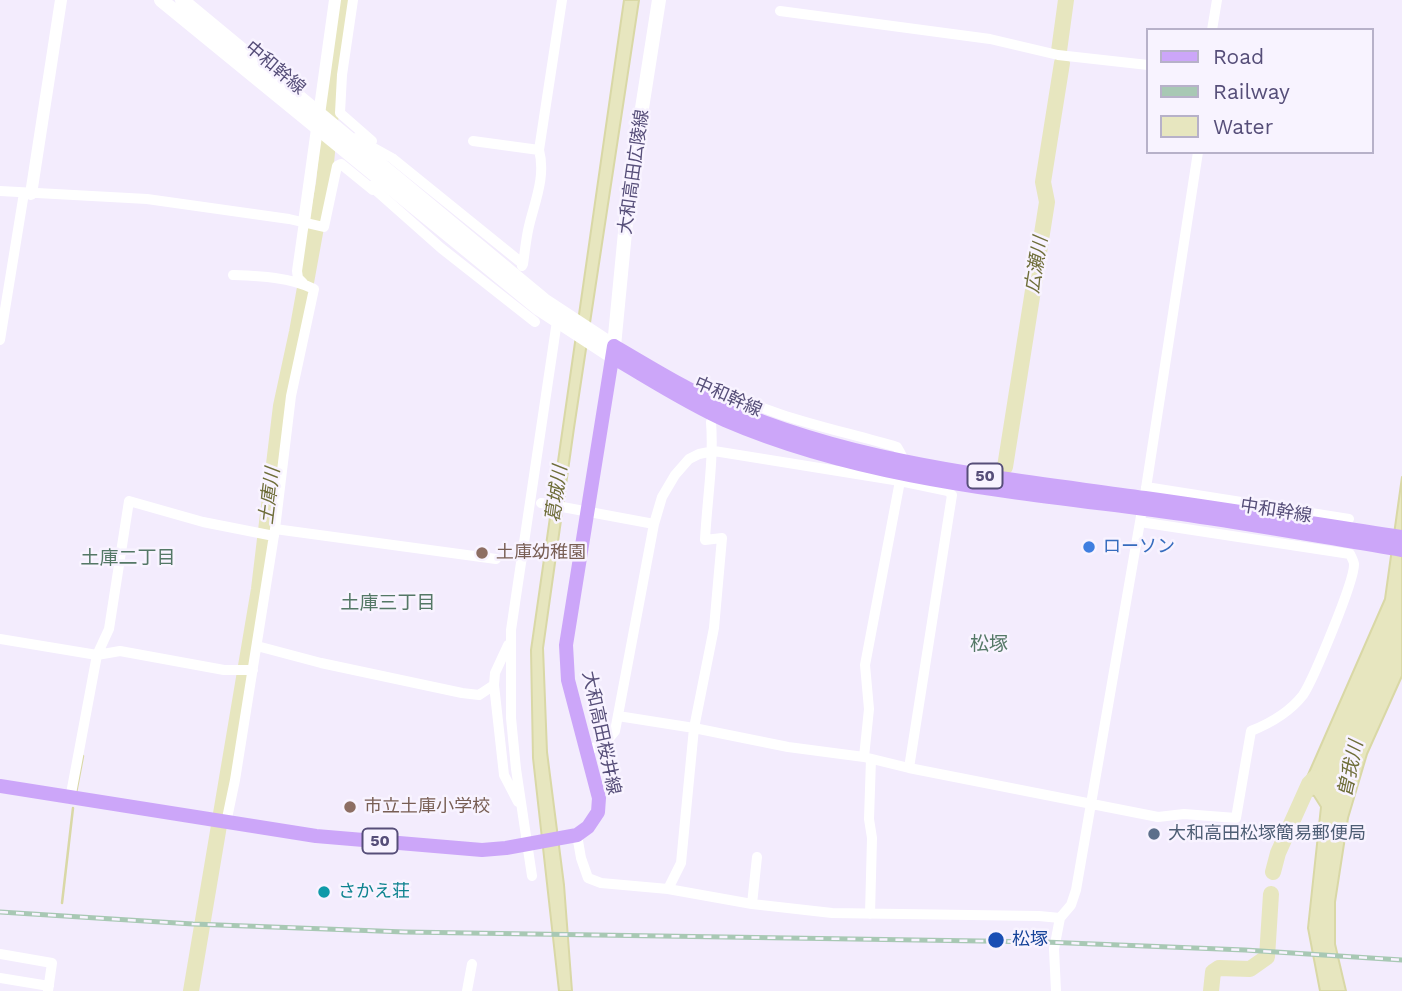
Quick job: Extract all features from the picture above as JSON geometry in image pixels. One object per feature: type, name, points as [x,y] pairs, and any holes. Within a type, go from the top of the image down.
[{"type":"main road","name":"中和幹線","points":[[161,0],[321,123],[337,128],[544,300],[560,319]]},
{"type":"main road","name":"中和幹線","points":[[183,0],[321,123],[337,145],[539,309],[614,352],[695,405],[726,420],[813,451],[904,472],[962,483],[1143,504]]},
{"type":"main road","name":"大和高田広陵線","points":[[614,352],[629,191],[659,0]]},
{"type":"main road","name":"大和高田桜井線","points":[[573,835],[588,827],[597,812],[597,784],[568,680],[566,645],[614,352]]},
{"type":"main road","name":"中和幹線","points":[[904,472],[1013,480],[1143,504],[1377,540],[1402,550]]},
{"type":"main road","name":"中和幹線","points":[[1377,540],[1402,537]]},
{"type":"main road","name":"50","points":[[0,786],[221,823],[316,836],[458,849],[506,848],[573,835]]},
{"type":"street","points":[[0,341],[61,0]]},
{"type":"street","points":[[307,285],[298,278],[298,271],[321,123],[335,0]]},
{"type":"street","points":[[353,0],[342,75],[340,113],[522,266],[541,176],[539,150],[562,0]]},
{"type":"street","points":[[1212,28],[1217,0]]},
{"type":"street","points":[[780,11],[990,39],[1058,55],[1146,65]]},
{"type":"street","points":[[337,128],[392,158]]},
{"type":"street","points":[[473,141],[539,150]]},
{"type":"street","points":[[1056,991],[1055,949],[1060,918],[1071,905],[1076,890],[1143,504],[1198,154]]},
{"type":"street","points":[[358,162],[373,190]]},
{"type":"street","points":[[0,191],[147,199],[324,227],[337,166],[341,164],[535,322]]},
{"type":"street","points":[[233,275],[258,276],[307,285]]},
{"type":"street","points":[[221,823],[257,646],[307,285]]},
{"type":"street","points":[[532,876],[531,843],[521,808],[511,718],[510,640],[560,319]]},
{"type":"street","points":[[716,386],[741,399],[820,427],[897,447],[904,472],[865,665],[869,709],[869,819],[872,838],[870,914]]},
{"type":"street","points":[[668,889],[681,863],[694,728],[714,628],[722,538],[705,540],[713,451],[711,422]]},
{"type":"street","points":[[587,751],[606,742],[615,731],[654,524],[662,497],[675,475],[689,459],[713,451],[904,472],[952,495]]},
{"type":"street","points":[[909,768],[952,495],[962,483]]},
{"type":"street","points":[[70,799],[97,655],[109,629],[129,501],[232,528],[496,559]]},
{"type":"street","points":[[541,503],[654,524]]},
{"type":"street","points":[[1143,504],[1349,519]]},
{"type":"street","points":[[618,716],[788,747],[867,758],[1158,817],[1184,814],[1236,818],[1251,731],[1275,722],[1303,694],[1333,629],[1348,591],[1354,565],[1350,554],[1143,504]]},
{"type":"street","points":[[0,639],[97,655],[120,651],[224,670],[252,670]]},
{"type":"street","points":[[510,640],[495,673],[495,685],[504,775],[521,808]]},
{"type":"street","points":[[257,646],[321,663],[462,693],[479,695],[495,685]]},
{"type":"street","points":[[573,835],[588,878],[601,883],[668,889],[751,904],[832,913],[1060,918]]},
{"type":"street","points":[[751,904],[757,857]]},
{"type":"street","points":[[0,954],[52,963],[48,989],[0,978]]},
{"type":"street","points":[[467,991],[472,964]]},
{"type":"water","name":"葛城川","points":[[624,0],[639,0],[543,648],[547,752],[564,885],[572,991],[559,991],[533,758],[531,650]]},
{"type":"water","name":"曽我川","points":[[1402,477],[1402,676],[1367,754],[1348,818],[1335,902],[1335,944],[1346,991],[1320,991],[1308,928],[1321,807],[1314,796],[1300,793],[1385,599]]},
{"type":"waterway","name":"土庫川","points":[[191,991],[259,589],[281,406],[324,183],[342,0]]},
{"type":"waterway","name":"広瀬川","points":[[1059,51],[1066,0]]},
{"type":"waterway","name":"広瀬川","points":[[1005,467],[1047,202],[1043,182],[1062,63]]},
{"type":"waterway","points":[[76,793],[83,756]]},
{"type":"waterway","points":[[1273,872],[1278,853],[1309,784],[1315,778]]},
{"type":"waterway","points":[[62,903],[73,808]]},
{"type":"waterway","points":[[1211,991],[1213,972],[1219,968],[1250,969],[1267,957],[1271,894]]},
{"type":"railway","points":[[0,912],[193,924],[405,932],[1044,942],[1245,950],[1402,960]]},
{"type":"place","name":"ローソン","points":[[1089,547]]},
{"type":"place","name":"土庫幼稚園","points":[[482,553]]},
{"type":"place","name":"市立土庫小学校","points":[[350,807]]},
{"type":"place","name":"大和高田松塚簡易郵便局","points":[[1154,834]]},
{"type":"place","name":"さかえ荘","points":[[324,892]]},
{"type":"place","name":"松塚","points":[[996,940]]},
{"type":"district","name":"土庫二丁目","points":[[128,558]]},
{"type":"district","name":"土庫三丁目","points":[[388,603]]},
{"type":"district","name":"松塚","points":[[989,644]]}]
